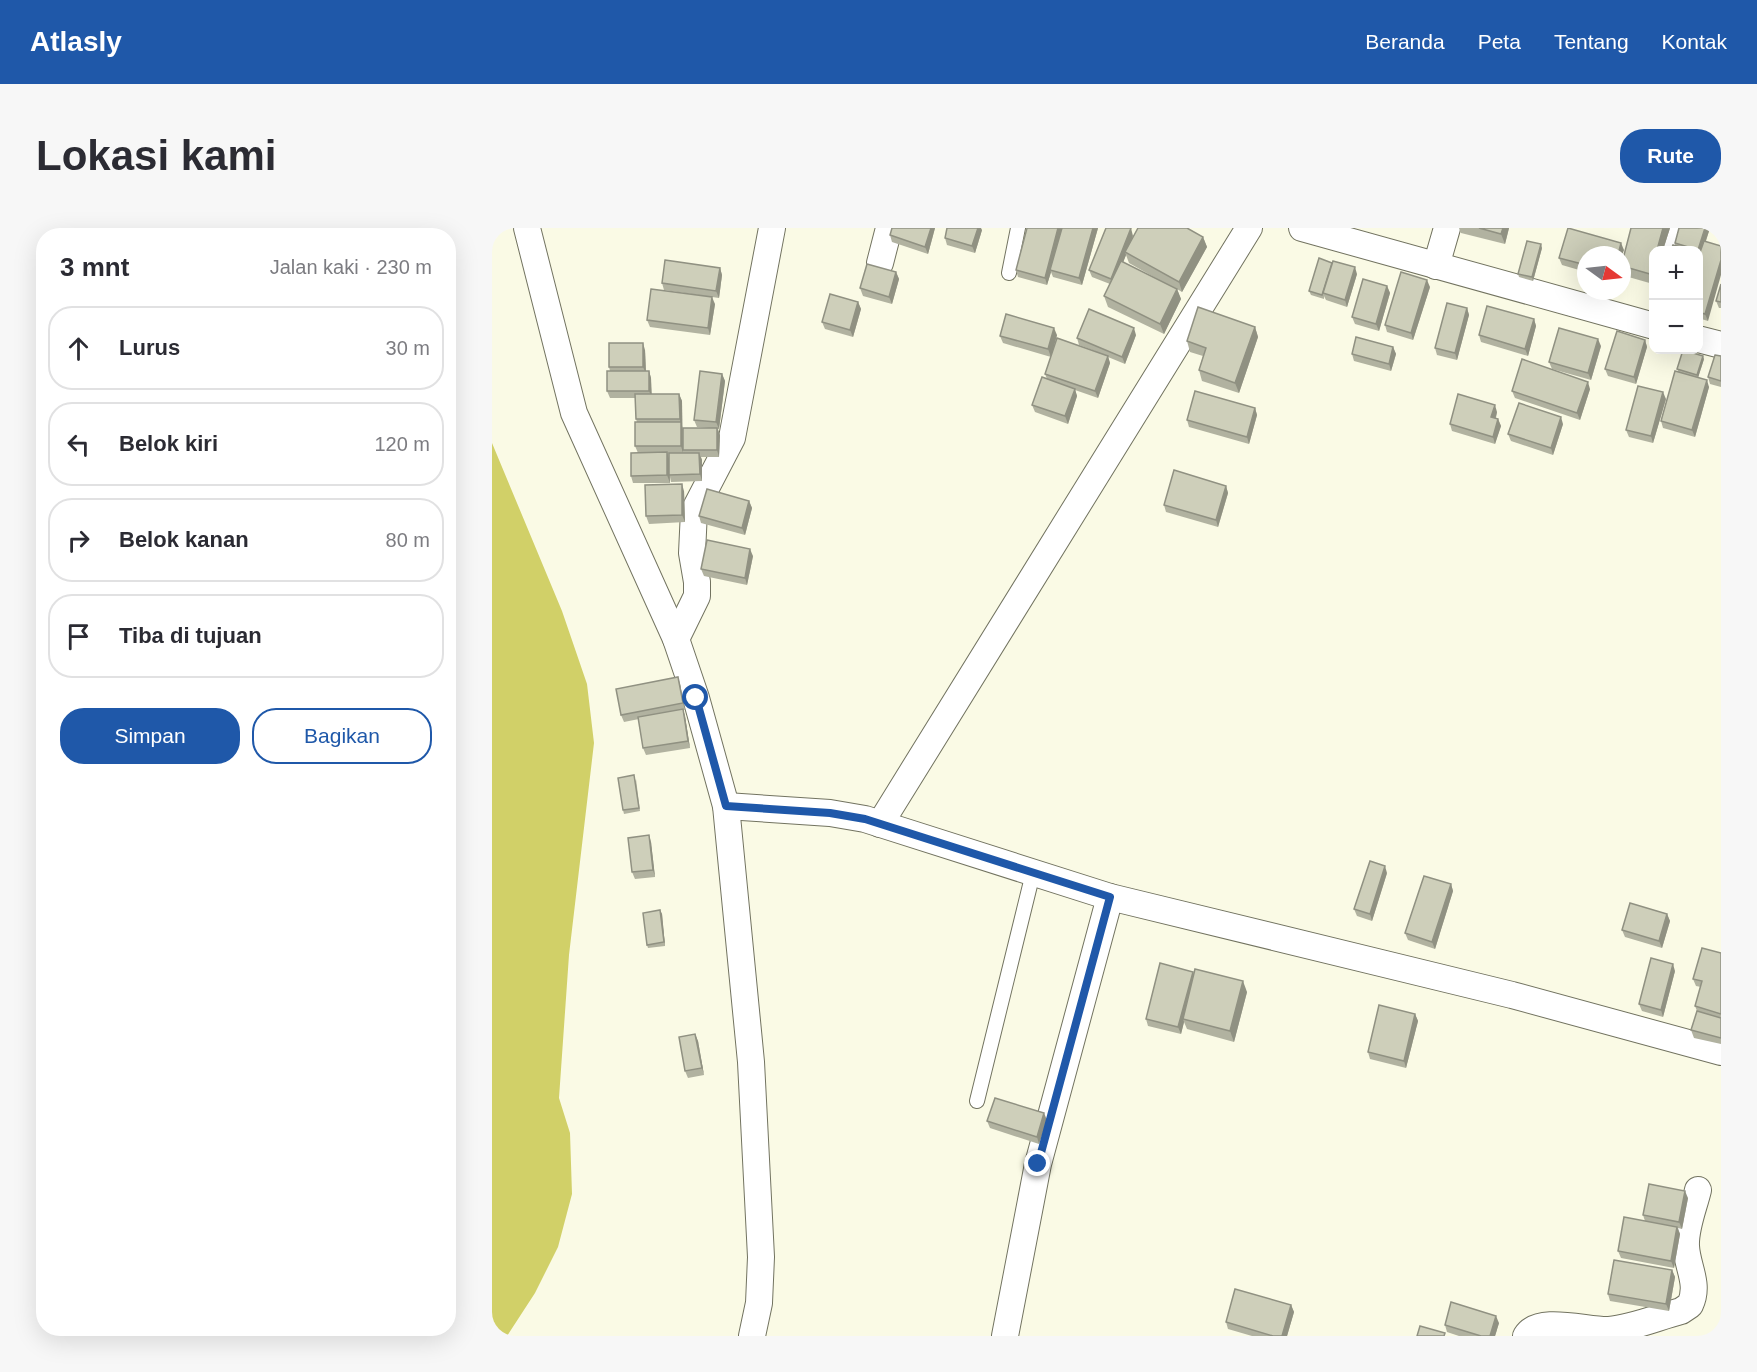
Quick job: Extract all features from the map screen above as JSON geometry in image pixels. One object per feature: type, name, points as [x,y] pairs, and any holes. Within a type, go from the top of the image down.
[{"type":"street","points":[[527,228],[564,383],[580,432],[676,639],[696,698],[726,806],[751,1062],[761,1257],[759,1303],[753,1336]]},
{"type":"street","points":[[676,639],[696,596],[697,582],[692,553],[694,511],[732,438],[772,228]]},
{"type":"street","points":[[880,263],[889,228]]},
{"type":"street","points":[[880,824],[1250,228]]},
{"type":"street","points":[[1302,228],[1436,266],[1649,320]]},
{"type":"street","points":[[1436,266],[1447,228]]},
{"type":"street","points":[[1673,246],[1679,228]]},
{"type":"street","points":[[1703,340],[1721,345]]},
{"type":"street","points":[[726,806],[830,813],[880,824],[1110,897],[1512,995],[1721,1052]]},
{"type":"street","points":[[1005,1336],[1038,1164],[1110,897]]},
{"type":"street","points":[[1526,1336],[1529,1331],[1542,1325],[1618,1328],[1681,1311],[1690,1305],[1695,1287],[1686,1237],[1698,1190]]},
{"type":"lane","points":[[1009,273],[1018,228]]},
{"type":"lane","points":[[977,1101],[1033,873]]},
{"type":"shaded area","points":[[492,443],[562,611],[587,684],[594,743],[569,955],[559,1098],[570,1133],[572,1194],[558,1247],[535,1293],[507,1336],[492,1336]]},
{"type":"building","points":[[892,228],[931,228],[925,247],[890,235]]},
{"type":"building","points":[[947,228],[978,228],[972,246],[945,238]]},
{"type":"building","points":[[1027,228],[1058,228],[1045,278],[1016,270]]},
{"type":"building","points":[[1062,228],[1093,228],[1079,278],[1050,270]]},
{"type":"building","points":[[1106,228],[1131,228],[1111,279],[1089,270]]},
{"type":"building","points":[[1138,228],[1187,228],[1203,237],[1179,282],[1125,252]]},
{"type":"building","points":[[1479,228],[1503,228],[1501,234]]},
{"type":"building","points":[[1568,228],[1621,243],[1620,246],[1577,246],[1577,263],[1559,258]]},
{"type":"building","points":[[1631,228],[1663,228],[1658,246],[1649,246],[1649,274],[1631,269],[1631,246],[1626,246]]},
{"type":"building","points":[[1679,228],[1705,228],[1699,246],[1675,243]]},
{"type":"building","points":[[1527,241],[1541,244],[1532,277],[1518,274]]},
{"type":"building","points":[[1704,241],[1721,246],[1721,260],[1705,314],[1703,313]]},
{"type":"building","points":[[1319,258],[1332,263],[1322,295],[1309,291]]},
{"type":"building","points":[[665,260],[720,268],[716,291],[662,283]]},
{"type":"building","points":[[1121,261],[1177,289],[1160,324],[1104,296]]},
{"type":"building","points":[[1333,261],[1355,267],[1345,300],[1323,293]]},
{"type":"building","points":[[867,264],[896,272],[889,297],[860,288]]},
{"type":"building","points":[[1401,272],[1427,280],[1411,333],[1385,325]]},
{"type":"building","points":[[1363,279],[1387,286],[1376,324],[1352,317]]},
{"type":"building","points":[[1721,284],[1721,302],[1716,301]]},
{"type":"building","points":[[651,289],[712,297],[708,328],[647,320]]},
{"type":"building","points":[[830,294],[858,302],[850,330],[822,322]]},
{"type":"building","points":[[1447,303],[1467,308],[1455,353],[1435,348]]},
{"type":"building","points":[[1487,306],[1534,319],[1525,349],[1479,335]]},
{"type":"building","points":[[1198,307],[1255,327],[1235,383],[1199,370],[1206,348],[1187,341]]},
{"type":"building","points":[[1089,309],[1134,328],[1122,357],[1077,338]]},
{"type":"building","points":[[1006,314],[1054,328],[1048,349],[1000,336]]},
{"type":"building","points":[[1559,328],[1598,339],[1588,373],[1549,362]]},
{"type":"building","points":[[1617,331],[1645,340],[1634,377],[1605,369]]},
{"type":"building","points":[[1356,337],[1393,347],[1389,364],[1352,354]]},
{"type":"building","points":[[1057,338],[1108,356],[1095,391],[1045,374]]},
{"type":"building","points":[[609,343],[643,343],[643,367],[609,367]]},
{"type":"building","points":[[1682,354],[1703,356],[1697,375],[1677,369]]},
{"type":"building","points":[[1715,355],[1721,356],[1721,381],[1708,377]]},
{"type":"building","points":[[1522,359],[1588,382],[1577,413],[1512,391]]},
{"type":"building","points":[[607,371],[649,371],[649,391],[607,391]]},
{"type":"building","points":[[700,371],[722,374],[716,422],[694,420]]},
{"type":"building","points":[[1675,371],[1707,380],[1692,430],[1661,421]]},
{"type":"building","points":[[1042,377],[1075,389],[1065,416],[1032,405]]},
{"type":"building","points":[[1638,386],[1663,392],[1651,436],[1626,430]]},
{"type":"building","points":[[1195,391],[1255,408],[1247,437],[1187,420]]},
{"type":"building","points":[[635,394],[679,394],[680,419],[636,419]]},
{"type":"building","points":[[1458,394],[1495,405],[1491,417],[1498,419],[1493,437],[1450,424]]},
{"type":"building","points":[[1519,403],[1561,417],[1551,448],[1508,434]]},
{"type":"building","points":[[635,422],[681,422],[681,446],[635,446]]},
{"type":"building","points":[[683,428],[717,428],[717,450],[683,450]]},
{"type":"building","points":[[667,452],[667,475],[631,476],[631,453]]},
{"type":"building","points":[[669,453],[699,453],[700,474],[669,475]]},
{"type":"building","points":[[1174,470],[1226,486],[1216,520],[1164,505]]},
{"type":"building","points":[[682,484],[682,515],[646,516],[645,485]]},
{"type":"building","points":[[707,489],[749,501],[742,528],[699,516]]},
{"type":"building","points":[[707,540],[750,549],[745,578],[701,569]]},
{"type":"building","points":[[678,677],[683,703],[621,715],[616,689]]},
{"type":"building","points":[[683,709],[688,741],[643,748],[638,717]]},
{"type":"building","points":[[634,775],[639,808],[623,810],[618,778]]},
{"type":"building","points":[[649,835],[653,870],[632,872],[628,838]]},
{"type":"building","points":[[1370,861],[1385,866],[1370,914],[1354,909]]},
{"type":"building","points":[[1424,876],[1451,884],[1432,942],[1405,933]]},
{"type":"building","points":[[1630,903],[1667,914],[1659,941],[1622,930]]},
{"type":"building","points":[[660,910],[664,942],[647,945],[643,913]]},
{"type":"building","points":[[1702,948],[1721,953],[1721,1014],[1695,1006],[1702,981],[1693,979]]},
{"type":"building","points":[[1651,958],[1673,964],[1661,1010],[1639,1004]]},
{"type":"building","points":[[1160,963],[1193,972],[1178,1027],[1146,1019]]},
{"type":"building","points":[[1195,969],[1243,981],[1230,1031],[1183,1019]]},
{"type":"building","points":[[1379,1005],[1415,1014],[1404,1061],[1368,1052]]},
{"type":"building","points":[[1697,1011],[1721,1018],[1721,1038],[1691,1030]]},
{"type":"building","points":[[695,1034],[702,1068],[685,1071],[679,1037]]},
{"type":"building","points":[[995,1098],[1044,1113],[1037,1137],[987,1121]]},
{"type":"building","points":[[1649,1184],[1685,1191],[1679,1222],[1643,1215]]},
{"type":"building","points":[[1624,1217],[1677,1227],[1671,1261],[1618,1251]]},
{"type":"building","points":[[1614,1260],[1672,1270],[1666,1304],[1608,1294]]},
{"type":"building","points":[[1235,1289],[1291,1305],[1282,1336],[1273,1336],[1226,1322]]},
{"type":"building","points":[[1451,1302],[1496,1316],[1490,1336],[1481,1336],[1445,1325]]},
{"type":"building","points":[[1420,1326],[1445,1333],[1444,1336],[1417,1336]]},
{"type":"route","points":[[696,698],[726,806],[830,813],[865,819],[1110,897],[1038,1164]]}]
